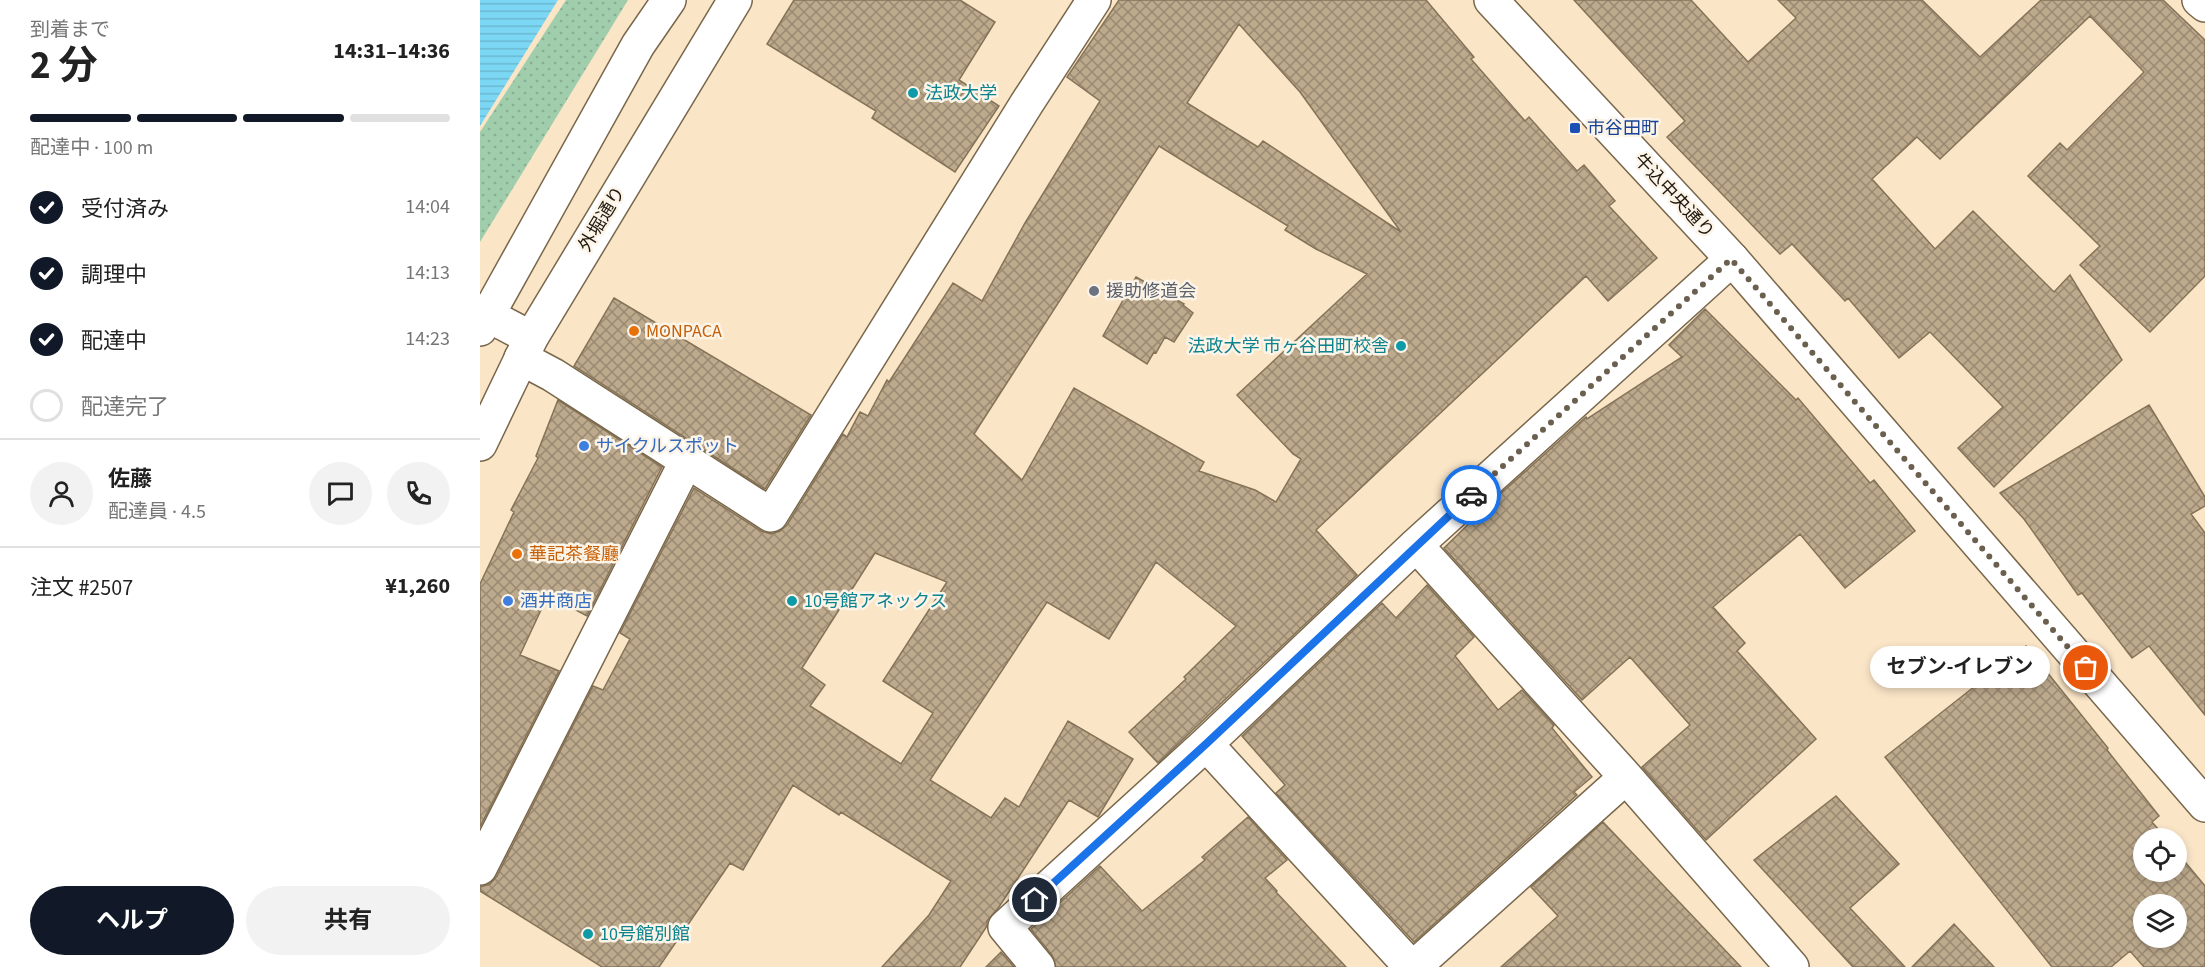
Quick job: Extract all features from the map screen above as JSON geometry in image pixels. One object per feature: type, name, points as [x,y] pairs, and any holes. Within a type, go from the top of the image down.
[{"type":"street","points":[[669,0],[638,45],[482,318],[526,348],[553,375],[771,515],[1027,103],[1094,0]]},
{"type":"street","name":"外堀通り","points":[[480,444],[526,348],[735,0]]},
{"type":"street","name":"牛込中央通り","points":[[1491,0],[1731,259],[2205,805]]},
{"type":"street","points":[[1038,967],[1005,927],[1206,744],[1416,545],[1731,259]]},
{"type":"street","points":[[480,868],[687,459]]},
{"type":"street","points":[[1416,545],[1626,777],[1781,963]]},
{"type":"street","points":[[1206,744],[1412,967],[1626,777]]},
{"type":"green space","points":[[566,0],[628,0],[480,242],[480,132]]},
{"type":"water","points":[[480,0],[558,0],[480,126]]},
{"type":"building","name":"法政大学","points":[[794,0],[960,0],[995,22],[959,80],[999,106],[955,172],[872,118],[876,111],[767,44]]},
{"type":"building","points":[[1119,0],[1426,0],[1474,57],[1471,59],[1525,121],[1529,117],[1577,171],[1584,165],[1615,201],[1609,206],[1657,258],[1608,301],[1586,276],[1316,530],[1357,575],[1158,763],[1129,732],[1186,679],[1184,677],[1236,626],[1156,562],[1109,639],[1047,602],[930,780],[991,818],[1005,798],[1019,807],[1068,721],[1133,759],[1098,817],[1069,800],[999,907],[987,921],[987,926],[960,967],[882,967],[929,915],[951,881],[841,812],[839,815],[793,785],[743,870],[730,863],[659,967],[602,967],[480,891],[480,887],[490,884],[497,876],[593,686],[603,690],[630,639],[620,633],[694,488],[761,531],[771,534],[780,531],[787,525],[843,434],[847,437],[860,412],[868,416],[887,380],[889,382],[953,283],[982,301],[1025,223],[1100,101],[1067,77]],"holes":[[[1239,24],[1300,92],[1401,232],[1263,141],[1258,147],[1187,103]],[[1159,146],[1288,226],[1285,230],[1316,249],[1367,274],[1237,395],[1293,454],[1301,459],[1276,502],[1255,490],[1199,471],[1204,462],[1074,388],[1022,480],[974,434]],[[875,553],[947,582],[883,681],[933,713],[901,764],[810,706],[825,685],[802,668]]]},
{"type":"building","points":[[1574,0],[1691,0],[1748,62],[1796,18],[1778,0],[1922,0],[1980,57],[2041,0],[2163,0],[2205,40],[2205,276],[2150,332],[2080,265],[2100,246],[2028,176],[2060,143],[2067,150],[2144,72],[2090,16],[1940,159],[1917,137],[1872,179],[1935,249],[1973,211],[2054,292],[2070,275],[2122,360],[1994,487],[1958,448],[2003,407],[1930,332],[1899,358],[1848,298],[1845,301],[1792,244],[1780,254],[1667,137],[1685,121]]},
{"type":"building","points":[[1136,277],[1184,304],[1193,313],[1174,342],[1165,337],[1147,364],[1103,336]]},
{"type":"building","points":[[614,298],[811,415],[765,489],[574,366]]},
{"type":"building","points":[[1705,309],[1796,400],[1798,398],[1870,483],[1874,480],[1915,531],[1845,588],[1800,534],[1713,607],[1745,643],[1737,651],[1816,739],[1706,840],[1642,767],[1690,725],[1630,657],[1582,700],[1444,548],[1586,417],[1587,419],[1682,357],[1669,345]]},
{"type":"building","points":[[558,400],[662,467],[587,616],[548,595],[520,655],[559,671],[480,827],[480,584],[514,512],[511,510],[538,458],[536,456]]},
{"type":"building","points":[[2149,405],[2205,497],[2205,506],[2191,514],[2205,533],[2205,715],[2149,646],[2132,658],[2082,593],[2078,595],[2024,519],[2000,493]]},
{"type":"building","points":[[1427,585],[1474,637],[1455,656],[1498,710],[1522,690],[1554,725],[1552,728],[1592,777],[1574,792],[1577,795],[1414,942],[1276,793],[1285,785],[1242,736],[1382,603],[1396,618]]},
{"type":"building","points":[[2026,646],[2159,816],[2152,822],[2157,828],[2133,828],[2133,882],[2187,882],[2187,864],[2205,886],[2205,967],[2144,967],[2130,951],[2111,967],[2052,967],[1885,757]]},
{"type":"building","points":[[1836,796],[1899,864],[1850,908],[1905,967],[1853,967],[1754,860]]},
{"type":"building","points":[[1248,817],[1287,860],[1265,878],[1346,967],[1056,967],[1052,955],[1031,929],[1100,866],[1142,911],[1205,860],[1202,857]]},
{"type":"building","points":[[1603,822],[1741,967],[1501,967],[1558,916],[1531,887]]},
{"type":"building","points":[[1954,924],[1994,967],[1912,967]]},
{"type":"building","points":[[1001,952],[1014,967],[986,967]]},
{"type":"way so far","points":[[1471,495],[1731,259],[2086,668]]},
{"type":"place","name":"法政大学","points":[[913,93]]},
{"type":"place","name":"市谷田町","points":[[1575,128]]},
{"type":"place","name":"援助修道会","points":[[1094,291]]},
{"type":"place","name":"MONPACA","points":[[634,331]]},
{"type":"place","name":"法政大学 市ヶ谷田町校舎","points":[[1401,346]]},
{"type":"place","name":"サイクルスポット","points":[[584,446]]},
{"type":"place","name":"華記茶餐廳","points":[[517,554]]},
{"type":"place","name":"酒井商店","points":[[508,601]]},
{"type":"place","name":"10号館アネックス","points":[[792,601]]},
{"type":"place","name":"セブン-イレブン","points":[[2086,668]]},
{"type":"place","name":"10号館別館","points":[[588,934]]},
{"type":"route","points":[[1035,900],[1206,744],[1471,495]]}]
